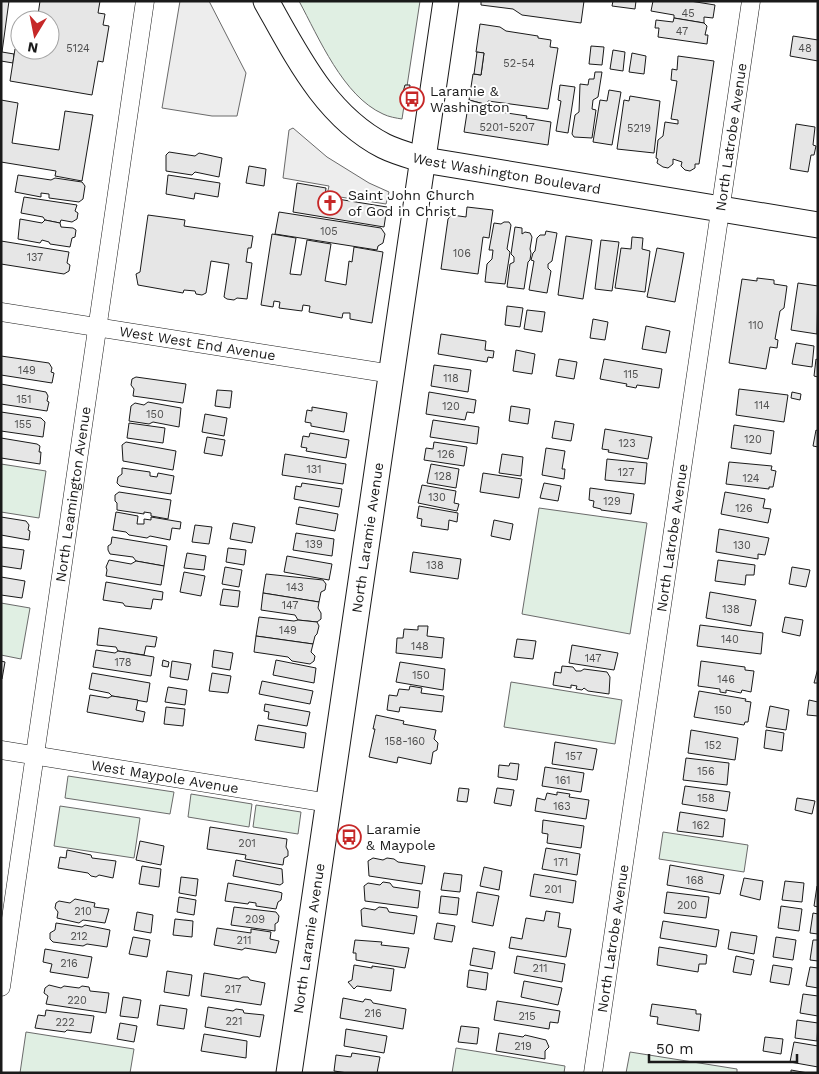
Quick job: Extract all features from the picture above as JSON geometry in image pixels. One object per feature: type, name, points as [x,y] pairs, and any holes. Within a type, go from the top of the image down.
[{"type":"street","name":"North Leamington Avenue","points":[[1,987],[145,1]]},
{"type":"street","name":"West Washington Boulevard","points":[[266,1],[320,92],[340,114],[364,134],[385,147],[424,160],[818,225]]},
{"type":"street","name":"North Laramie Avenue","points":[[289,1073],[446,1]]},
{"type":"street","name":"North Latrobe Avenue","points":[[593,1073],[751,1]]},
{"type":"street","name":"West West End Avenue","points":[[1,312],[392,374]]},
{"type":"street","name":"West Maypole Avenue","points":[[1,750],[329,803]]},
{"type":"green space","points":[[299,1],[420,1],[402,119],[383,114],[356,94],[333,65]]},
{"type":"green space","points":[[1,464],[46,471],[39,518],[1,512]]},
{"type":"green space","points":[[539,508],[647,523],[630,634],[522,614]]},
{"type":"green space","points":[[1,603],[30,608],[21,659],[1,655]]},
{"type":"green space","points":[[511,682],[622,700],[615,744],[504,727]]},
{"type":"green space","points":[[68,776],[174,792],[170,814],[65,798]]},
{"type":"green space","points":[[191,794],[252,804],[249,827],[188,817]]},
{"type":"green space","points":[[256,805],[301,812],[298,834],[253,827]]},
{"type":"green space","points":[[60,806],[140,818],[134,858],[54,846]]},
{"type":"green space","points":[[663,832],[748,845],[744,872],[659,859]]},
{"type":"green space","points":[[26,1032],[134,1049],[130,1073],[20,1073]]},
{"type":"green space","points":[[456,1048],[565,1066],[564,1073],[452,1073]]},
{"type":"green space","points":[[630,1052],[737,1069],[737,1073],[626,1073]]},
{"type":"shaded area","points":[[180,1],[209,1],[246,73],[237,116],[212,116],[162,108]]},
{"type":"shaded area","points":[[293,128],[327,157],[369,183],[389,192],[386,204],[327,195],[329,186],[283,178],[289,130]]},
{"type":"building","points":[[1,1],[9,1],[2,52],[10,53],[10,60],[13,60],[13,63],[1,61]]},
{"type":"building","points":[[40,1],[100,1],[98,13],[105,14],[103,25],[109,26],[103,62],[98,61],[92,95],[10,81],[13,60],[60,60],[60,10],[39,10]]},
{"type":"building","points":[[481,1],[584,1],[581,23],[522,15],[513,9],[481,5]]},
{"type":"building","points":[[613,1],[636,1],[635,9],[612,6]]},
{"type":"building","points":[[653,1],[690,1],[715,5],[713,18],[704,17],[704,23],[674,18],[674,15],[651,11]]},
{"type":"building","points":[[674,18],[704,23],[707,26],[705,35],[708,35],[707,44],[658,37],[659,28],[655,28],[656,20],[673,22]]},
{"type":"building","points":[[480,24],[551,40],[550,47],[558,48],[548,109],[488,101],[488,105],[469,100],[473,74],[481,75],[484,53],[476,52]]},
{"type":"building","points":[[793,36],[818,40],[818,61],[790,56]]},
{"type":"building","points":[[591,46],[604,47],[602,65],[589,64]]},
{"type":"building","points":[[613,50],[625,52],[623,71],[610,69]]},
{"type":"building","points":[[477,52],[484,53],[481,75],[474,74]]},
{"type":"building","points":[[632,53],[646,56],[644,74],[629,72]]},
{"type":"building","points":[[678,56],[714,61],[699,164],[695,164],[695,168],[690,171],[685,170],[681,166],[682,162],[673,159],[673,164],[668,168],[663,167],[657,163],[658,159],[656,158],[658,140],[663,136],[665,122],[678,124],[678,120],[671,119],[677,81],[671,80],[672,69],[677,70]]},
{"type":"building","points":[[595,72],[602,72],[598,97],[593,100],[592,109],[596,110],[592,138],[574,137],[572,134],[575,115],[579,112],[580,84],[588,85],[589,79],[594,79]]},
{"type":"building","points":[[405,85],[410,85],[409,93],[403,92]]},
{"type":"building","points":[[560,85],[575,87],[568,133],[556,131],[561,101],[558,100]]},
{"type":"building","points":[[609,90],[621,92],[612,145],[593,142],[600,100],[607,101]]},
{"type":"building","points":[[630,96],[660,101],[654,153],[617,149],[624,100],[629,101]]},
{"type":"building","points":[[1,100],[18,103],[12,143],[59,150],[65,111],[93,115],[82,181],[55,176],[56,171],[1,162]]},
{"type":"building","points":[[469,100],[488,105],[487,110],[551,122],[548,145],[464,132]]},
{"type":"building","points":[[796,124],[815,127],[813,145],[816,146],[814,155],[811,155],[808,172],[790,169]]},
{"type":"building","points":[[169,152],[195,156],[199,153],[222,158],[219,177],[195,172],[192,175],[166,171],[166,155]]},
{"type":"building","points":[[249,166],[266,169],[264,186],[246,183]]},
{"type":"building","points":[[18,175],[82,182],[85,186],[83,199],[79,202],[49,198],[49,194],[41,193],[41,197],[15,192]]},
{"type":"building","points":[[168,175],[220,183],[218,197],[195,193],[194,199],[166,194]]},
{"type":"building","points":[[297,183],[326,188],[325,197],[387,207],[384,227],[293,212]]},
{"type":"building","points":[[24,197],[77,205],[75,211],[78,213],[77,219],[72,222],[61,220],[60,223],[45,220],[43,217],[21,213]]},
{"type":"building","points":[[467,207],[493,210],[489,238],[483,237],[478,274],[441,269],[448,219],[452,215],[466,217]]},
{"type":"building","points":[[279,212],[381,228],[385,234],[383,243],[378,246],[377,250],[275,234]]},
{"type":"building","points":[[148,215],[185,220],[184,226],[253,236],[251,248],[248,248],[246,262],[252,263],[247,299],[237,298],[234,300],[224,297],[229,264],[211,261],[206,293],[202,295],[196,294],[195,291],[184,290],[183,293],[138,285],[136,274],[140,272]]},
{"type":"building","points":[[20,219],[42,223],[45,220],[60,223],[61,227],[76,230],[75,237],[72,238],[70,247],[50,244],[42,240],[40,243],[18,239]]},
{"type":"building","points":[[509,222],[511,225],[507,249],[510,252],[505,284],[485,282],[487,264],[492,259],[493,250],[489,250],[494,223],[501,224]]},
{"type":"building","points":[[515,227],[522,228],[522,234],[525,232],[530,233],[532,237],[530,260],[528,262],[524,289],[507,287],[510,264],[514,262],[514,257],[511,254]]},
{"type":"building","points":[[546,231],[557,233],[552,261],[548,264],[548,268],[551,271],[547,293],[529,290],[534,261],[531,260],[537,238],[540,235],[545,235]]},
{"type":"building","points":[[272,234],[296,238],[290,274],[301,275],[307,240],[331,244],[325,281],[346,285],[349,261],[352,262],[354,247],[383,252],[372,323],[350,319],[350,313],[343,313],[342,318],[309,312],[310,306],[303,305],[302,311],[279,308],[280,302],[274,301],[273,307],[261,305]]},
{"type":"building","points":[[566,236],[592,240],[583,299],[558,295]]},
{"type":"building","points":[[632,237],[643,238],[642,249],[650,251],[645,292],[615,288],[621,248],[631,249]]},
{"type":"building","points":[[601,240],[619,242],[612,291],[595,289]]},
{"type":"building","points":[[1,241],[69,252],[67,263],[70,265],[69,271],[64,274],[1,264]]},
{"type":"building","points":[[657,248],[684,253],[675,302],[647,297]]},
{"type":"building","points":[[757,278],[774,280],[774,284],[787,286],[784,308],[780,311],[775,339],[778,340],[777,348],[770,347],[766,369],[729,363],[742,279],[757,281]]},
{"type":"building","points":[[798,283],[818,286],[817,334],[791,330]]},
{"type":"building","points":[[507,306],[523,308],[520,327],[505,325]]},
{"type":"building","points":[[527,310],[545,312],[542,332],[524,329]]},
{"type":"building","points":[[593,319],[608,322],[605,340],[590,338]]},
{"type":"building","points":[[646,326],[670,331],[666,353],[642,349]]},
{"type":"building","points":[[441,334],[486,341],[485,350],[494,351],[493,358],[488,357],[487,362],[438,354]]},
{"type":"building","points":[[796,343],[814,346],[812,367],[792,364]]},
{"type":"building","points":[[516,350],[535,354],[532,374],[513,371]]},
{"type":"building","points":[[1,356],[49,363],[52,368],[51,372],[54,373],[52,383],[1,375]]},
{"type":"building","points":[[559,359],[577,362],[574,379],[556,376]]},
{"type":"building","points":[[604,359],[662,369],[659,388],[637,385],[636,388],[626,386],[627,384],[600,379]]},
{"type":"building","points":[[816,359],[818,360],[818,377],[814,376]]},
{"type":"building","points":[[434,365],[471,370],[468,392],[431,386]]},
{"type":"building","points":[[136,377],[186,384],[183,403],[133,396],[134,389],[131,385],[132,379]]},
{"type":"building","points":[[1,384],[46,392],[48,396],[47,401],[49,402],[47,411],[1,404]]},
{"type":"building","points":[[739,389],[788,395],[784,422],[736,415]]},
{"type":"building","points":[[217,390],[232,391],[230,408],[215,406]]},
{"type":"building","points":[[429,392],[476,400],[474,413],[467,412],[465,420],[426,414]]},
{"type":"building","points":[[792,392],[801,394],[800,400],[791,398]]},
{"type":"building","points":[[148,402],[181,408],[179,427],[153,422],[149,424],[129,421],[131,406],[135,403],[144,405]]},
{"type":"building","points":[[511,406],[530,409],[528,424],[509,421]]},
{"type":"building","points":[[312,407],[347,413],[344,432],[311,426],[311,423],[305,422],[307,410],[312,411]]},
{"type":"building","points":[[1,412],[41,418],[45,422],[43,437],[1,431]]},
{"type":"building","points":[[205,414],[227,418],[224,436],[202,432]]},
{"type":"building","points":[[433,420],[479,427],[477,444],[430,437]]},
{"type":"building","points":[[555,421],[574,424],[571,441],[552,438]]},
{"type":"building","points":[[129,423],[165,428],[163,443],[127,438]]},
{"type":"building","points":[[734,425],[774,431],[771,454],[731,448]]},
{"type":"building","points":[[605,429],[652,437],[648,459],[608,452],[609,450],[602,449]]},
{"type":"building","points":[[816,430],[818,431],[818,447],[813,446]]},
{"type":"building","points":[[310,433],[349,440],[346,458],[306,451],[307,448],[301,447],[303,436],[309,437]]},
{"type":"building","points":[[207,437],[225,440],[222,456],[204,453]]},
{"type":"building","points":[[1,438],[40,446],[40,464],[1,458]]},
{"type":"building","points":[[126,442],[176,451],[173,470],[123,461],[122,445]]},
{"type":"building","points":[[434,442],[467,447],[464,466],[424,460],[426,448],[433,449]]},
{"type":"building","points":[[546,448],[565,451],[562,469],[565,469],[564,479],[542,475]]},
{"type":"building","points":[[285,454],[346,464],[343,484],[282,475]]},
{"type":"building","points":[[502,454],[523,457],[521,476],[499,473]]},
{"type":"building","points":[[607,459],[647,463],[645,484],[605,480]]},
{"type":"building","points":[[729,462],[772,466],[771,470],[776,471],[773,487],[769,487],[769,489],[726,484]]},
{"type":"building","points":[[431,464],[459,469],[456,488],[427,483]]},
{"type":"building","points":[[122,468],[150,472],[150,476],[157,477],[158,473],[174,476],[171,494],[120,486],[117,483],[118,477],[122,474]]},
{"type":"building","points":[[483,473],[522,479],[519,498],[480,492]]},
{"type":"building","points":[[302,483],[342,489],[339,507],[294,499],[296,486],[301,487]]},
{"type":"building","points":[[544,483],[561,486],[558,501],[540,498]]},
{"type":"building","points":[[422,485],[456,491],[454,503],[459,504],[457,511],[418,503]]},
{"type":"building","points":[[590,488],[634,494],[631,514],[601,510],[593,507],[594,501],[589,500]]},
{"type":"building","points":[[119,492],[171,500],[168,519],[151,516],[151,513],[144,512],[144,514],[117,510],[115,495]]},
{"type":"building","points":[[725,492],[765,499],[763,508],[771,509],[768,523],[721,514]]},
{"type":"building","points":[[419,506],[458,513],[457,522],[449,520],[448,530],[421,526],[422,519],[417,518]]},
{"type":"building","points":[[299,507],[338,514],[335,531],[296,524]]},
{"type":"building","points":[[116,512],[138,516],[137,524],[144,524],[144,519],[151,520],[151,517],[181,522],[180,529],[172,528],[170,540],[150,536],[147,538],[129,535],[126,532],[113,530]]},
{"type":"building","points":[[1,517],[26,521],[30,531],[29,540],[1,535]]},
{"type":"building","points":[[494,520],[513,524],[510,540],[491,536]]},
{"type":"building","points":[[233,523],[255,527],[252,543],[230,539]]},
{"type":"building","points":[[195,525],[212,527],[209,544],[192,542]]},
{"type":"building","points":[[719,529],[769,538],[765,555],[758,554],[758,559],[716,552]]},
{"type":"building","points":[[296,533],[334,539],[332,556],[293,550]]},
{"type":"building","points":[[112,537],[167,546],[164,566],[136,561],[133,557],[110,554],[108,546],[111,544]]},
{"type":"building","points":[[1,547],[24,550],[21,569],[1,566]]},
{"type":"building","points":[[228,548],[246,550],[244,565],[226,562]]},
{"type":"building","points":[[413,552],[461,559],[458,579],[410,572]]},
{"type":"building","points":[[187,553],[206,556],[204,570],[184,568]]},
{"type":"building","points":[[287,556],[332,564],[329,580],[284,572]]},
{"type":"building","points":[[109,560],[131,564],[136,561],[164,566],[161,585],[106,576],[106,567]]},
{"type":"building","points":[[718,560],[755,565],[754,575],[746,575],[745,585],[715,581]]},
{"type":"building","points":[[225,567],[242,570],[239,587],[222,584]]},
{"type":"building","points":[[792,567],[810,570],[806,587],[789,584]]},
{"type":"building","points":[[184,572],[205,576],[201,596],[180,592]]},
{"type":"building","points":[[266,574],[323,580],[326,584],[325,590],[321,592],[319,602],[263,593]]},
{"type":"building","points":[[1,577],[25,581],[22,598],[1,595]]},
{"type":"building","points":[[106,582],[163,592],[162,600],[153,599],[151,609],[125,606],[123,603],[103,600]]},
{"type":"building","points":[[223,589],[240,591],[238,607],[220,605]]},
{"type":"building","points":[[710,592],[756,600],[751,626],[706,618]]},
{"type":"building","points":[[263,593],[319,602],[318,608],[321,613],[321,619],[317,622],[298,620],[295,615],[261,610]]},
{"type":"building","points":[[259,617],[317,622],[319,626],[313,644],[256,636]]},
{"type":"building","points":[[785,617],[803,620],[800,636],[782,632]]},
{"type":"building","points":[[700,625],[763,633],[761,654],[697,646]]},
{"type":"building","points":[[418,626],[428,626],[427,636],[444,638],[442,658],[396,653],[397,638],[403,638],[404,629],[418,630]]},
{"type":"building","points":[[99,628],[157,637],[155,647],[146,646],[144,655],[118,651],[116,647],[97,645]]},
{"type":"building","points":[[256,636],[313,644],[311,652],[315,656],[314,661],[310,664],[292,661],[288,657],[254,652]]},
{"type":"building","points":[[517,639],[536,641],[533,659],[514,657]]},
{"type":"building","points":[[572,645],[618,653],[614,670],[569,663]]},
{"type":"building","points":[[96,650],[115,653],[118,651],[154,657],[151,676],[93,667]]},
{"type":"building","points":[[214,650],[233,653],[230,670],[212,667]]},
{"type":"building","points":[[163,660],[169,662],[168,667],[162,666]]},
{"type":"building","points":[[276,660],[316,668],[314,683],[273,675]]},
{"type":"building","points":[[1,661],[5,662],[2,679],[1,679]]},
{"type":"building","points":[[172,661],[191,664],[188,680],[170,677]]},
{"type":"building","points":[[701,661],[745,667],[745,670],[754,671],[751,692],[742,690],[741,693],[726,690],[726,693],[720,692],[720,689],[698,686]]},
{"type":"building","points":[[400,662],[445,669],[443,690],[396,682]]},
{"type":"building","points":[[562,666],[573,667],[576,671],[584,669],[607,672],[610,677],[609,694],[588,691],[584,688],[582,690],[576,689],[577,686],[571,685],[571,688],[553,685],[555,672],[561,673]]},
{"type":"building","points":[[818,668],[818,683],[814,683]]},
{"type":"building","points":[[92,673],[150,683],[147,702],[112,696],[109,693],[89,689]]},
{"type":"building","points":[[212,673],[231,676],[228,693],[209,691]]},
{"type":"building","points":[[262,681],[313,691],[310,704],[259,694]]},
{"type":"building","points":[[410,686],[422,688],[421,693],[444,696],[442,712],[400,707],[399,712],[387,710],[389,695],[397,696],[399,689],[409,690]]},
{"type":"building","points":[[168,687],[187,690],[185,705],[165,702]]},
{"type":"building","points":[[699,691],[746,699],[745,701],[751,702],[748,722],[745,722],[744,725],[694,717]]},
{"type":"building","points":[[90,695],[138,700],[136,710],[145,712],[143,722],[87,712]]},
{"type":"building","points":[[809,700],[818,702],[818,716],[807,715]]},
{"type":"building","points":[[265,704],[310,712],[307,726],[268,719],[269,712],[264,711]]},
{"type":"building","points":[[770,706],[789,710],[786,730],[766,727]]},
{"type":"building","points":[[166,707],[185,709],[183,726],[164,724]]},
{"type":"building","points":[[376,715],[404,721],[403,724],[436,730],[434,739],[438,743],[437,750],[433,752],[431,764],[398,757],[397,763],[369,757]]},
{"type":"building","points":[[258,725],[306,733],[304,748],[255,740]]},
{"type":"building","points":[[691,730],[738,738],[735,760],[688,753]]},
{"type":"building","points":[[766,730],[784,733],[782,751],[764,748]]},
{"type":"building","points":[[555,742],[597,749],[593,770],[552,764]]},
{"type":"building","points":[[686,758],[729,763],[727,785],[683,780]]},
{"type":"building","points":[[510,763],[519,764],[517,780],[498,777],[499,765],[509,766]]},
{"type":"building","points":[[545,767],[584,773],[581,792],[542,786]]},
{"type":"building","points":[[685,786],[730,792],[727,811],[682,804]]},
{"type":"building","points":[[459,788],[469,789],[467,802],[457,801]]},
{"type":"building","points":[[497,788],[514,790],[511,806],[494,803]]},
{"type":"building","points":[[557,792],[570,794],[569,797],[589,800],[586,819],[535,811],[537,798],[545,800],[547,793],[557,795]]},
{"type":"building","points":[[797,798],[815,801],[812,814],[795,810]]},
{"type":"building","points":[[680,812],[725,819],[723,837],[677,831]]},
{"type":"building","points":[[543,820],[584,826],[581,848],[547,843],[548,834],[542,833]]},
{"type":"building","points":[[210,827],[287,839],[288,856],[284,858],[283,865],[245,859],[246,855],[207,849]]},
{"type":"building","points":[[140,841],[164,846],[161,865],[136,860]]},
{"type":"building","points":[[546,848],[580,854],[577,875],[542,869]]},
{"type":"building","points":[[67,850],[91,855],[92,858],[116,861],[113,878],[99,875],[96,877],[88,873],[58,868],[60,857],[66,858]]},
{"type":"building","points":[[373,858],[383,860],[387,858],[394,859],[398,862],[425,866],[422,884],[369,876],[368,861]]},
{"type":"building","points":[[236,860],[282,869],[283,883],[280,885],[233,876]]},
{"type":"building","points":[[670,865],[724,875],[720,894],[667,885]]},
{"type":"building","points":[[142,866],[161,869],[159,887],[139,884]]},
{"type":"building","points":[[484,867],[502,871],[499,890],[480,886]]},
{"type":"building","points":[[444,873],[462,875],[460,892],[441,890]]},
{"type":"building","points":[[534,874],[576,881],[573,903],[530,896]]},
{"type":"building","points":[[181,877],[198,879],[196,896],[179,893]]},
{"type":"building","points":[[744,878],[763,881],[760,900],[740,895]]},
{"type":"building","points":[[785,881],[804,883],[802,902],[782,900]]},
{"type":"building","points":[[383,882],[390,883],[393,887],[420,891],[418,908],[365,901],[364,886],[368,883],[380,885]]},
{"type":"building","points":[[228,883],[279,892],[282,893],[281,900],[278,902],[276,909],[256,906],[256,903],[249,902],[248,904],[225,901]]},
{"type":"building","points":[[818,887],[818,907],[814,906]]},
{"type":"building","points":[[477,892],[499,896],[493,926],[472,922]]},
{"type":"building","points":[[667,892],[709,897],[706,918],[664,913]]},
{"type":"building","points":[[441,896],[459,898],[457,915],[439,913]]},
{"type":"building","points":[[179,897],[196,900],[194,915],[177,912]]},
{"type":"building","points":[[75,899],[95,903],[94,907],[109,909],[105,923],[83,920],[79,923],[57,918],[56,903],[59,901],[70,903]]},
{"type":"building","points":[[781,906],[802,909],[799,931],[778,928]]},
{"type":"building","points":[[234,907],[276,912],[279,916],[278,922],[275,924],[275,931],[231,925]]},
{"type":"building","points":[[379,907],[387,908],[389,912],[417,916],[414,934],[362,926],[361,910],[364,908],[375,910]]},
{"type":"building","points":[[546,911],[560,913],[558,927],[571,929],[566,957],[509,948],[511,937],[522,939],[526,918],[544,921]]},
{"type":"building","points":[[137,912],[153,915],[151,933],[134,930]]},
{"type":"building","points":[[813,913],[818,914],[818,934],[810,933]]},
{"type":"building","points":[[175,919],[193,921],[192,937],[173,935]]},
{"type":"building","points":[[663,921],[719,930],[716,947],[660,938]]},
{"type":"building","points":[[56,923],[82,927],[85,925],[110,930],[107,947],[53,942],[50,939],[50,933],[55,930]]},
{"type":"building","points":[[437,923],[455,926],[452,942],[434,939]]},
{"type":"building","points":[[217,928],[251,933],[251,929],[271,932],[270,939],[279,941],[276,953],[214,945]]},
{"type":"building","points":[[731,932],[757,936],[754,954],[728,949]]},
{"type":"building","points":[[133,937],[150,940],[147,957],[129,954]]},
{"type":"building","points":[[776,937],[796,940],[793,960],[773,957]]},
{"type":"building","points":[[355,940],[382,942],[381,945],[409,948],[405,968],[356,960],[356,953],[353,953]]},
{"type":"building","points":[[813,940],[818,940],[818,961],[810,960]]},
{"type":"building","points":[[659,947],[707,955],[706,964],[699,964],[698,972],[657,965]]},
{"type":"building","points":[[473,948],[495,952],[492,969],[470,965]]},
{"type":"building","points":[[45,949],[92,957],[88,978],[50,972],[52,964],[43,962]]},
{"type":"building","points":[[517,956],[565,964],[562,982],[514,973]]},
{"type":"building","points":[[736,956],[754,960],[751,975],[733,972]]},
{"type":"building","points":[[354,965],[394,969],[391,991],[357,986],[354,989],[348,982],[352,980]]},
{"type":"building","points":[[773,965],[792,968],[789,985],[770,982]]},
{"type":"building","points":[[810,967],[818,968],[818,988],[806,986]]},
{"type":"building","points":[[469,970],[488,973],[486,990],[467,987]]},
{"type":"building","points":[[167,971],[192,975],[189,996],[164,992]]},
{"type":"building","points":[[204,973],[239,979],[248,977],[250,980],[265,983],[261,1005],[201,996]]},
{"type":"building","points":[[524,981],[562,988],[558,1005],[521,997]]},
{"type":"building","points":[[49,985],[61,988],[64,986],[79,988],[82,986],[89,987],[90,991],[109,993],[106,1013],[46,1004],[48,996],[44,993],[45,988]]},
{"type":"building","points":[[803,994],[818,996],[818,1016],[800,1013]]},
{"type":"building","points":[[123,997],[141,1000],[138,1018],[120,1016]]},
{"type":"building","points":[[343,998],[363,1002],[365,999],[371,1000],[373,1003],[406,1009],[403,1029],[340,1018]]},
{"type":"building","points":[[497,1001],[560,1011],[558,1023],[550,1022],[549,1029],[494,1020]]},
{"type":"building","points":[[652,1004],[696,1010],[696,1014],[701,1014],[699,1031],[657,1024],[658,1017],[650,1016]]},
{"type":"building","points":[[160,1005],[187,1009],[184,1029],[157,1025]]},
{"type":"building","points":[[208,1007],[233,1011],[236,1009],[243,1010],[244,1013],[264,1015],[260,1037],[205,1027]]},
{"type":"building","points":[[46,1010],[94,1016],[91,1033],[35,1028],[38,1015],[45,1016]]},
{"type":"building","points":[[797,1020],[818,1023],[817,1041],[795,1038]]},
{"type":"building","points":[[120,1023],[137,1026],[134,1042],[117,1039]]},
{"type":"building","points":[[461,1026],[479,1028],[477,1044],[458,1042]]},
{"type":"building","points":[[346,1029],[387,1036],[384,1053],[344,1046]]},
{"type":"building","points":[[499,1033],[523,1037],[525,1035],[546,1040],[549,1047],[545,1051],[545,1059],[496,1051]]},
{"type":"building","points":[[204,1034],[247,1041],[246,1058],[201,1051]]},
{"type":"building","points":[[765,1037],[783,1039],[781,1054],[763,1051]]},
{"type":"building","points":[[794,1042],[818,1046],[818,1067],[790,1062]]},
{"type":"building","points":[[352,1053],[380,1057],[377,1073],[334,1071],[336,1055],[351,1057]]},
{"type":"building","points":[[791,1070],[808,1073],[791,1073]]},
{"type":"place","name":"Laramie & Washington","points":[[412,99]]},
{"type":"place","name":"Saint John Church of God in Christ","points":[[330,203]]},
{"type":"place","name":"Laramie & Maypole","points":[[349,837]]}]
